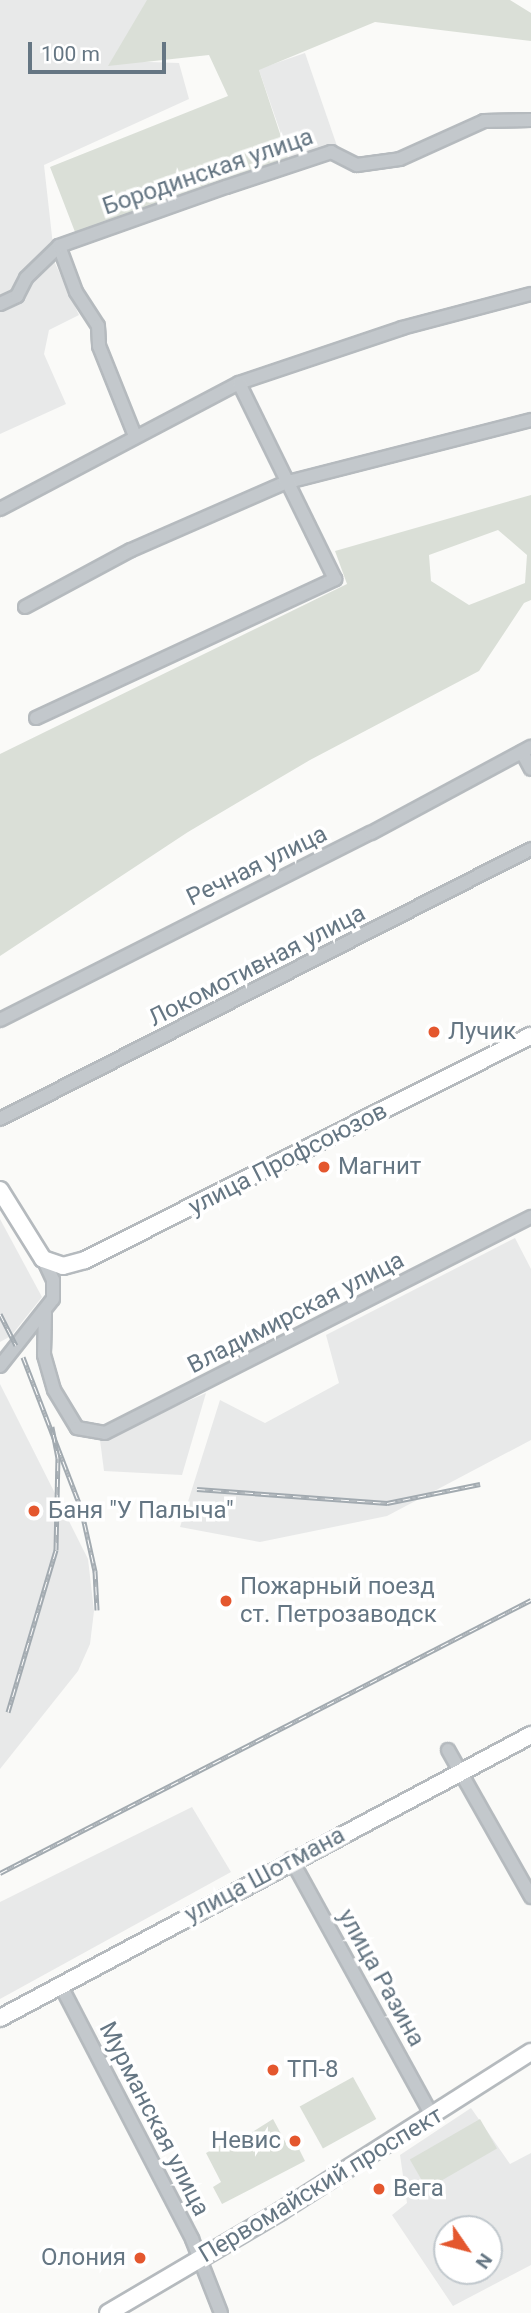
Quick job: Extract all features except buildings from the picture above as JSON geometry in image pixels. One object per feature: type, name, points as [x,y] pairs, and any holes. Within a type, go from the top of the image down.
[{"type":"main road","name":"улица Профсоюзов","points":[[43,1259],[63,1266],[85,1260],[531,1037]]},
{"type":"main road","points":[[0,1190],[43,1259]]},
{"type":"main road","name":"улица Шотмана","points":[[0,2018],[291,1859],[531,1735]]},
{"type":"main road","name":"Первомайский проспект","points":[[108,2313],[433,2117],[531,2052]]},
{"type":"street","name":"Бородинская улица","points":[[0,304],[17,296],[26,278],[59,246],[331,152],[358,165],[389,160],[484,121],[531,120]]},
{"type":"street","points":[[59,246],[76,292],[98,326],[99,346],[135,436]]},
{"type":"street","points":[[0,509],[239,383],[402,328],[531,294]]},
{"type":"street","points":[[36,718],[335,579],[284,483],[239,383]]},
{"type":"street","points":[[26,607],[131,551],[284,483],[531,419]]},
{"type":"street","points":[[527,750],[531,769]]},
{"type":"street","name":"Речная улица","points":[[0,1020],[527,750]]},
{"type":"street","name":"Локомотивная улица","points":[[0,1119],[531,849]]},
{"type":"street","name":"Владимирская улица","points":[[45,1313],[44,1354],[54,1390],[77,1429],[105,1433],[531,1217]]},
{"type":"street","points":[[0,1364],[45,1313],[53,1299],[53,1280],[43,1259]]},
{"type":"street","points":[[448,1750],[531,1897]]},
{"type":"street","name":"улица Разина","points":[[291,1859],[433,2117]]},
{"type":"street","name":"Мурманская улица","points":[[61,1986],[201,2258],[221,2313]]},
{"type":"shaded area","points":[[0,0],[149,0],[119,61],[179,63],[189,99],[44,165],[55,263],[79,315],[49,330],[44,354],[66,404],[0,434]]},
{"type":"shaded area","points":[[147,0],[510,0],[531,13],[531,41],[375,22],[259,70],[289,161],[75,232],[50,167],[228,96],[209,55],[108,66]]},
{"type":"shaded area","points":[[305,53],[338,148],[292,164],[259,69]]},
{"type":"shaded area","points":[[531,495],[531,600],[524,603],[479,671],[310,760],[188,832],[0,956],[0,754],[347,584],[335,551]],"holes":[[[498,530],[527,555],[525,583],[469,605],[431,581],[429,555]]]},
{"type":"shaded area","points":[[0,1219],[42,1297],[11,1336],[0,1342]]},
{"type":"shaded area","points":[[515,1238],[531,1269],[531,1440],[387,1516],[260,1542],[180,1527],[220,1400],[265,1423],[339,1383],[326,1335]]},
{"type":"shaded area","points":[[0,1384],[88,1559],[94,1611],[90,1644],[78,1671],[0,1769]]},
{"type":"shaded area","points":[[206,1393],[182,1475],[104,1471],[100,1440]]},
{"type":"shaded area","points":[[192,1807],[231,1872],[0,1999],[0,1902]]},
{"type":"shaded area","points":[[353,2077],[376,2119],[323,2149],[300,2107]]},
{"type":"shaded area","points":[[471,2108],[510,2164],[531,2153],[531,2265],[503,2280],[503,2215],[433,2215],[433,2276],[392,2215],[407,2203],[400,2155]]},
{"type":"shaded area","points":[[273,2119],[287,2145],[295,2141],[305,2161],[222,2204],[213,2187],[221,2182],[206,2153],[227,2142],[230,2146]]},
{"type":"shaded area","points":[[480,2119],[497,2148],[427,2189],[410,2160]]},
{"type":"shaded area","points":[[439,2285],[493,2285],[453,2306]]},
{"type":"railway","points":[[0,1314],[16,1345]]},
{"type":"railway","points":[[23,1357],[81,1508],[95,1571],[97,1610]]},
{"type":"railway","points":[[8,1712],[56,1550],[58,1458],[52,1427]]},
{"type":"railway","points":[[197,1489],[387,1503],[480,1484]]},
{"type":"railway","points":[[0,1873],[531,1600]]},
{"type":"place","name":"Лучик","points":[[434,1032]]},
{"type":"place","name":"Магнит","points":[[324,1167]]},
{"type":"place","name":"Баня \"У Палыча\"","points":[[34,1511]]},
{"type":"place","name":"Пожарный поезд ст. Петрозаводск","points":[[226,1601]]},
{"type":"place","name":"ТП-8","points":[[273,2070]]},
{"type":"place","name":"Невис","points":[[295,2141]]},
{"type":"place","name":"Вега","points":[[379,2189]]},
{"type":"place","name":"Олония","points":[[140,2258]]}]
